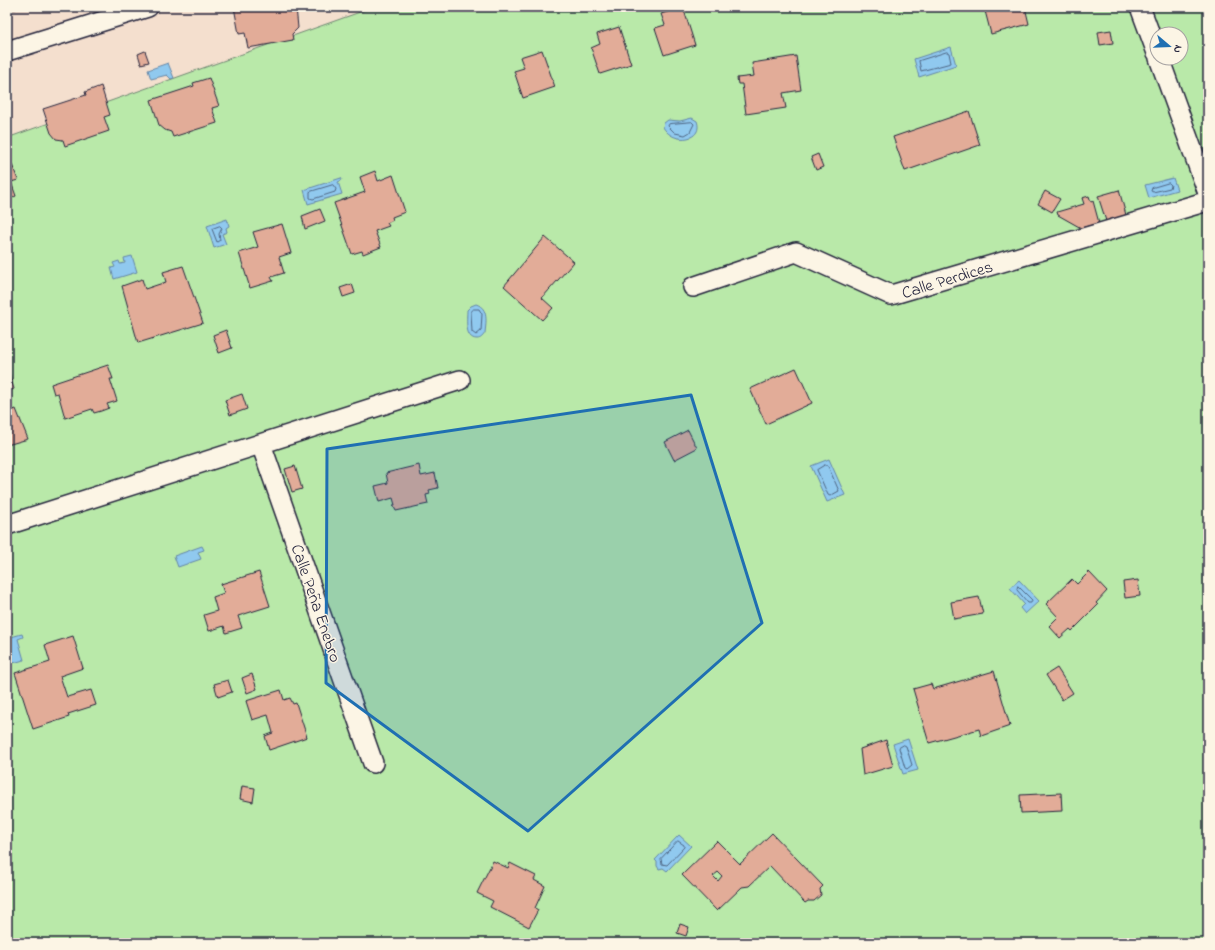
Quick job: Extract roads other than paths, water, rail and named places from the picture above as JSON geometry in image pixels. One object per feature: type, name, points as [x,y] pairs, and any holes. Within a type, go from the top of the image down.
[{"type":"street","points":[[7,51],[148,7]]},
{"type":"street","points":[[1140,7],[1149,31]]},
{"type":"street","points":[[1162,66],[1208,193]]},
{"type":"street","name":"Calle Perdices","points":[[693,287],[796,252],[891,295],[1208,201]]},
{"type":"street","points":[[7,525],[460,380]]},
{"type":"street","name":"Calle Peña Enebro","points":[[261,444],[373,763]]},
{"type":"water","points":[[951,47],[956,65],[919,77],[914,59]]},
{"type":"water","points":[[168,63],[174,78],[171,79],[167,75],[151,79],[148,70]]},
{"type":"water","points":[[692,118],[697,121],[698,128],[696,133],[686,138],[674,136],[668,133],[663,127],[664,123],[668,120],[680,121]]},
{"type":"water","points":[[341,178],[342,180],[338,182],[342,194],[308,204],[304,190]]},
{"type":"water","points":[[1173,178],[1177,190],[1149,198],[1145,185]]},
{"type":"water","points":[[227,219],[229,226],[226,228],[227,232],[222,234],[226,244],[214,248],[207,226]]},
{"type":"water","points":[[132,256],[137,272],[114,279],[111,268],[115,267],[113,263],[119,261],[120,264],[125,263],[124,258]]},
{"type":"water","points":[[476,304],[483,309],[486,316],[485,333],[481,338],[477,339],[470,336],[467,328],[467,310]]},
{"type":"water","points":[[829,459],[845,495],[827,502],[811,466]]},
{"type":"water","points":[[202,546],[204,550],[198,552],[201,559],[178,567],[174,556]]},
{"type":"water","points":[[1019,580],[1039,601],[1025,614],[1020,608],[1024,604],[1010,588]]},
{"type":"water","points":[[22,634],[23,637],[18,639],[24,660],[13,663],[7,638]]},
{"type":"water","points":[[908,739],[918,770],[903,774],[893,744]]},
{"type":"water","points":[[679,835],[691,846],[667,871],[663,868],[659,869],[655,860]]}]
